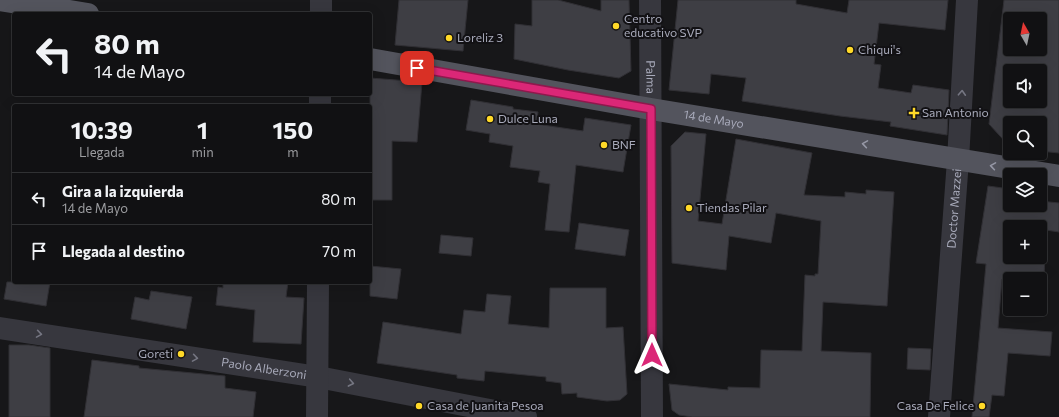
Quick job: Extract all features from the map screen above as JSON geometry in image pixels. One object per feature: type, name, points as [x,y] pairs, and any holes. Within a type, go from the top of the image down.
[{"type":"main road","points":[[0,0],[75,12]]},
{"type":"main road","name":"14 de Mayo","points":[[372,59],[651,109],[1059,176]]},
{"type":"street","points":[[321,0],[321,12]]},
{"type":"street","name":"Palma","points":[[650,0],[652,417]]},
{"type":"street","name":"Doctor Mazzei","points":[[939,417],[958,160],[967,0]]},
{"type":"street","points":[[317,417],[318,284]]},
{"type":"street","name":"Paolo Alberzoni","points":[[0,328],[318,377],[526,417]]},
{"type":"building","points":[[399,0],[468,0],[463,51],[395,45]]},
{"type":"building","points":[[532,0],[558,0],[601,11],[601,0],[629,0],[631,71],[619,78],[568,70],[514,59],[515,24],[532,26]]},
{"type":"building","points":[[678,0],[796,0],[796,4],[847,13],[849,0],[948,0],[945,30],[879,23],[874,64],[881,65],[878,88],[911,93],[913,85],[949,90],[947,135],[890,126],[891,122],[742,101],[746,78],[711,74],[709,94],[669,90]]},
{"type":"building","points":[[1004,0],[1059,0],[1059,153],[1047,152],[1047,116],[1003,116],[1003,139],[989,124]]},
{"type":"building","points":[[372,78],[422,82],[417,142],[392,141],[392,200],[372,200],[372,104],[370,104],[370,96],[372,96]]},
{"type":"building","points":[[471,100],[513,107],[513,109],[538,112],[536,124],[583,131],[585,118],[631,125],[623,172],[576,165],[569,232],[545,230],[550,184],[538,182],[540,171],[510,167],[513,146],[489,142],[490,134],[466,130]]},
{"type":"building","points":[[685,132],[706,134],[698,221],[722,224],[736,139],[812,153],[804,195],[845,197],[845,192],[866,194],[866,190],[894,192],[887,306],[823,302],[821,351],[871,353],[870,417],[692,417],[679,415],[672,410],[669,384],[728,390],[728,387],[760,388],[761,350],[802,351],[805,275],[815,276],[815,274],[818,274],[821,221],[776,213],[771,243],[729,236],[726,270],[672,263],[671,146]]},
{"type":"building","points":[[988,186],[1003,188],[1003,212],[1047,212],[1047,202],[1059,203],[1059,232],[1047,230],[1047,220],[1003,220],[1003,264],[1045,264],[1044,272],[1003,272],[998,328],[1052,332],[1050,356],[1008,353],[1004,396],[992,395],[989,417],[972,417],[986,264],[976,263]]},
{"type":"building","points":[[579,223],[629,230],[625,256],[575,249]]},
{"type":"building","points":[[441,235],[473,238],[471,256],[439,253]]},
{"type":"building","points":[[372,266],[401,269],[397,299],[370,296]]},
{"type":"building","points":[[7,282],[12,282],[12,284],[50,284],[46,306],[4,299]]},
{"type":"building","points":[[223,284],[288,284],[286,297],[304,298],[301,344],[253,342],[255,310],[216,305],[218,287],[223,288]]},
{"type":"building","points":[[550,288],[606,288],[606,328],[623,327],[627,394],[620,400],[607,401],[577,397],[577,393],[562,394],[561,383],[546,381],[546,377],[485,371],[484,381],[457,378],[457,375],[377,363],[383,322],[461,334],[464,310],[485,312],[487,294],[511,296],[508,324],[549,328]]},
{"type":"building","points":[[151,291],[192,297],[186,329],[131,319],[135,297],[149,300]]},
{"type":"building","points":[[9,345],[29,345],[50,348],[50,417],[9,417]]},
{"type":"building","points":[[908,348],[931,349],[930,370],[907,369]]},
{"type":"building","points":[[92,360],[139,366],[139,368],[225,376],[225,388],[256,392],[253,417],[84,417]]},
{"type":"place","name":"Centro educativo SVP","points":[[616,26]]},
{"type":"place","name":"Loreliz 3","points":[[449,38]]},
{"type":"place","name":"Chiqui's","points":[[850,50]]},
{"type":"place","name":"San Antonio","points":[[914,113]]},
{"type":"place","name":"Dulce Luna","points":[[490,119]]},
{"type":"place","name":"BNF","points":[[604,145]]},
{"type":"place","name":"Tiendas Pilar","points":[[689,208]]},
{"type":"place","name":"Goreti","points":[[181,354]]},
{"type":"place","name":"Casa de Juanita Pesoa","points":[[419,406]]},
{"type":"place","name":"Casa De Felice","points":[[982,406]]},
{"type":"route","points":[[417,68],[651,109],[652,355]]}]
